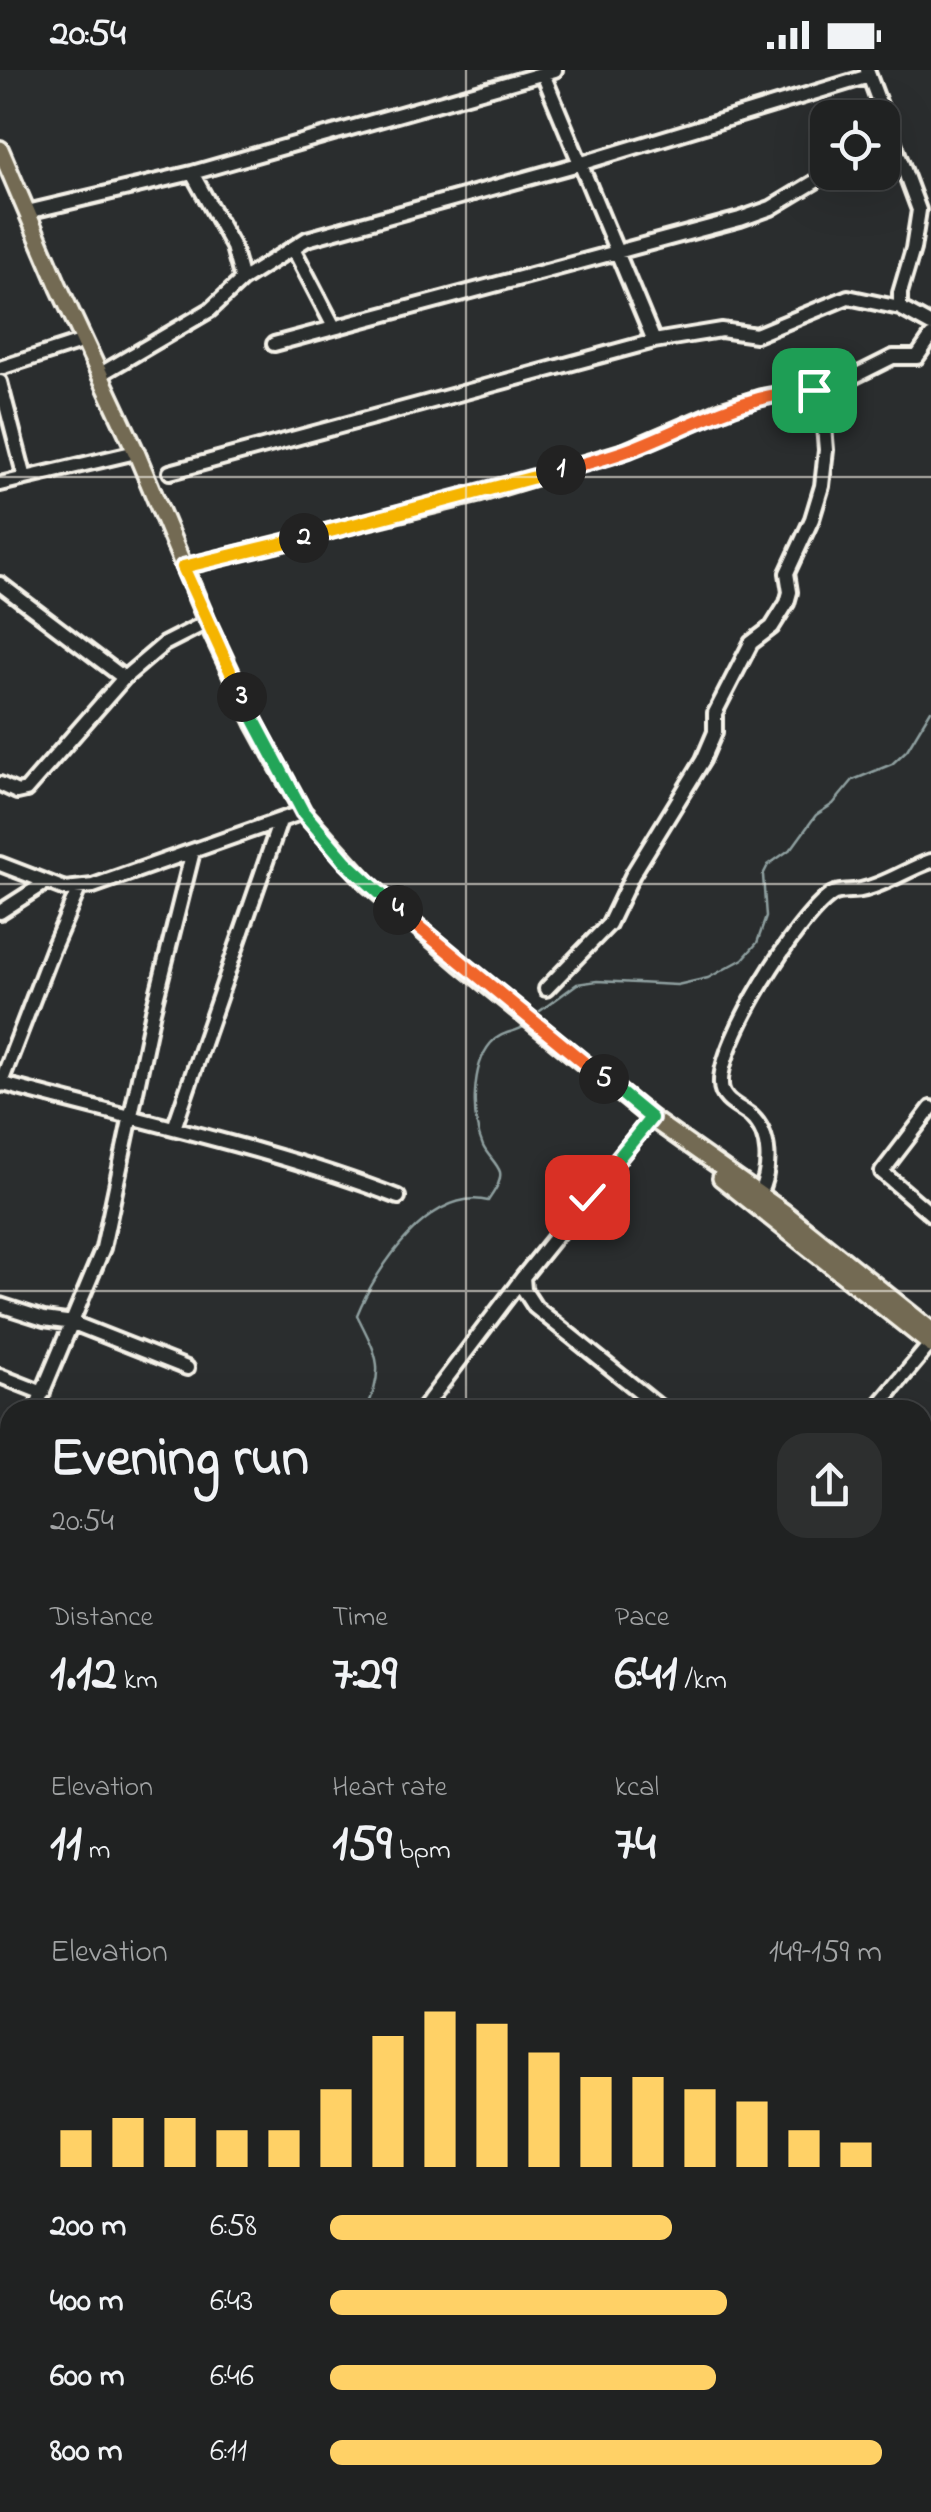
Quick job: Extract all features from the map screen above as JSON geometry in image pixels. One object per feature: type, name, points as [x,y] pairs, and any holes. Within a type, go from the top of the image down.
[{"type":"main road","points":[[0,149],[98,375],[136,452],[207,622],[254,724],[303,812],[368,884],[518,1009],[651,1118],[759,1194],[931,1330]]},
{"type":"main road","points":[[694,1150],[717,1175],[931,1344]]},
{"type":"street","points":[[26,212],[192,174],[549,72],[579,164],[654,341]]},
{"type":"street","points":[[98,375],[210,310],[242,280],[307,239],[579,164],[868,73],[876,100]]},
{"type":"street","points":[[900,165],[919,210],[900,292],[900,308]]},
{"type":"street","points":[[192,174],[232,246],[242,280]]},
{"type":"street","points":[[274,344],[771,208],[810,184]]},
{"type":"street","points":[[294,250],[334,327]]},
{"type":"street","points":[[170,472],[654,341],[721,330],[756,335],[848,297],[900,308],[931,325]]},
{"type":"street","points":[[183,567],[481,494],[627,450],[722,409],[761,397],[841,382],[893,357],[916,357],[931,337]]},
{"type":"street","points":[[0,368],[84,341]]},
{"type":"street","points":[[0,382],[25,478]]},
{"type":"street","points":[[546,989],[609,924],[633,874],[703,760],[715,732],[715,713],[750,643],[772,627],[787,603],[787,573],[812,519],[822,486],[824,426],[841,382]]},
{"type":"street","points":[[0,484],[136,452]]},
{"type":"street","points":[[0,584],[124,678]]},
{"type":"street","points":[[0,784],[18,792],[26,790],[124,678],[164,644],[207,622]]},
{"type":"street","points":[[0,864],[66,889],[92,886],[303,812]]},
{"type":"street","points":[[174,1128],[280,821]]},
{"type":"street","points":[[39,1400],[103,1248],[129,1118],[193,851]]},
{"type":"street","points":[[759,1194],[768,1170],[761,1127],[735,1107],[720,1083],[748,1004],[788,943],[831,895],[878,885],[931,861]]},
{"type":"street","points":[[0,912],[45,883]]},
{"type":"street","points":[[80,888],[0,1084],[330,1171],[398,1197]]},
{"type":"street","points":[[931,1108],[882,1172],[931,1214]]},
{"type":"street","points":[[430,1400],[651,1118]]},
{"type":"street","points":[[523,1277],[524,1290],[535,1307],[651,1400]]},
{"type":"street","points":[[0,1306],[44,1319],[73,1322],[187,1368]]},
{"type":"street","points":[[883,1400],[931,1344]]},
{"type":"street","points":[[0,1376],[43,1392]]},
{"type":"waterway","points":[[540,1011],[577,984],[597,981],[677,985],[708,978],[743,959],[757,943],[766,917],[763,875],[768,865],[792,848],[816,815],[833,804],[853,780],[892,764],[907,750],[931,710]]},
{"type":"waterway","points":[[370,1400],[376,1383],[376,1362],[357,1315],[377,1275],[408,1235],[446,1206],[467,1200],[488,1201],[495,1191],[500,1172],[479,1134],[475,1107],[477,1078],[491,1043],[525,1026]]},
{"type":"route","points":[[587,1197],[651,1118],[420,930],[346,862],[303,812],[254,724],[183,567],[481,494],[627,450],[722,409],[788,391],[814,390]]}]
